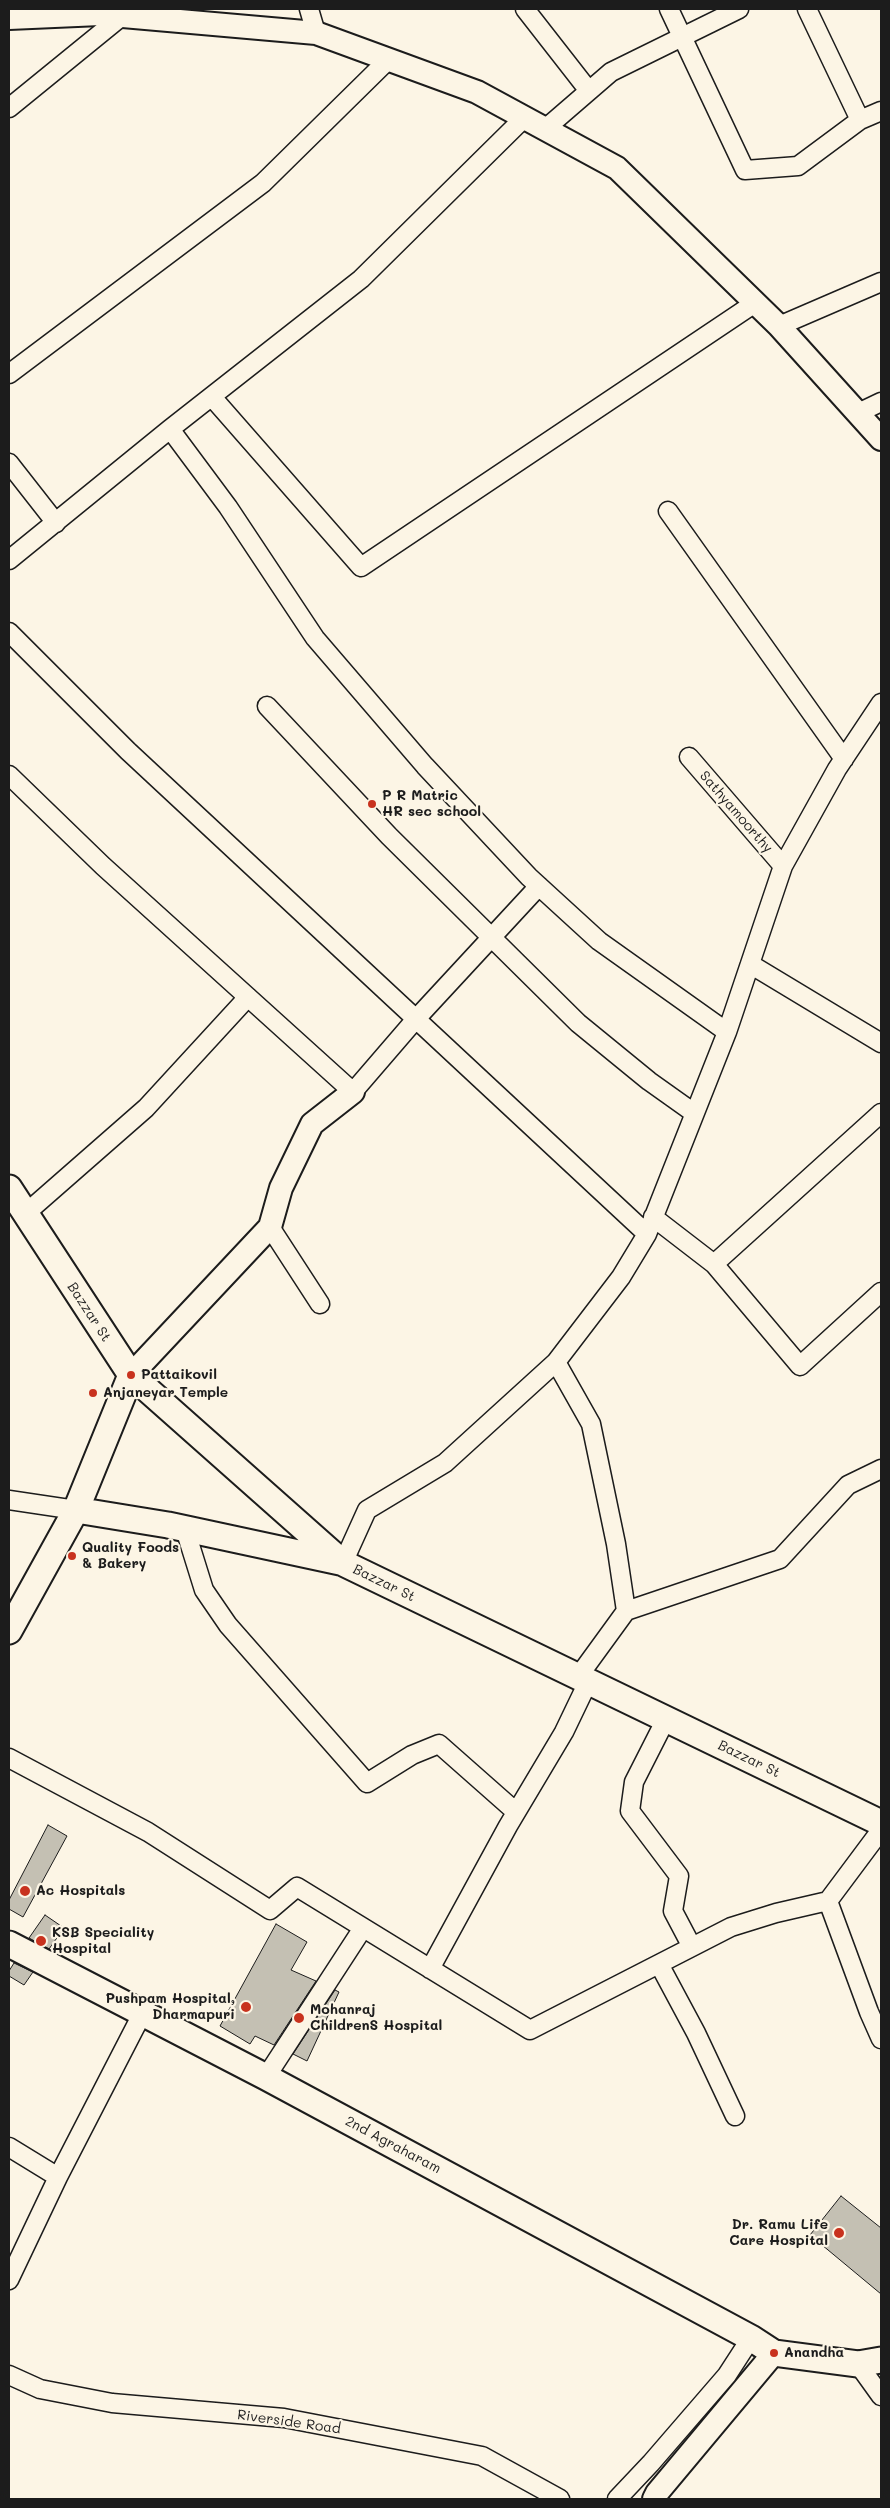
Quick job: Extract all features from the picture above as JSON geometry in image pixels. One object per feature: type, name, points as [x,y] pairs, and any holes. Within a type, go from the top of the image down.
[{"type":"main road","name":"Bazzar St","points":[[9,1188],[131,1375],[343,1562],[881,1824]]},
{"type":"main road","points":[[9,1630],[76,1510],[131,1375]]},
{"type":"main road","points":[[76,1510],[185,1529],[343,1562]]},
{"type":"main road","name":"2nd Agraharam","points":[[9,1944],[266,2077],[751,2338],[774,2353]]},
{"type":"main road","points":[[774,2353],[870,2362]]},
{"type":"street","points":[[309,9],[316,33]]},
{"type":"street","points":[[525,9],[589,91]]},
{"type":"street","points":[[669,9],[745,170],[798,166],[860,120],[881,111]]},
{"type":"street","points":[[544,129],[611,72],[739,9]]},
{"type":"street","points":[[807,9],[860,120]]},
{"type":"street","points":[[9,18],[100,14],[316,33],[477,92],[617,168],[779,326],[881,439]]},
{"type":"street","points":[[9,108],[122,16]]},
{"type":"street","points":[[9,374],[263,183],[388,60]]},
{"type":"street","points":[[9,560],[170,429],[361,279],[524,118]]},
{"type":"street","points":[[779,326],[881,282]]},
{"type":"street","points":[[212,397],[361,567],[755,303]]},
{"type":"street","points":[[858,413],[881,402]]},
{"type":"street","points":[[170,429],[228,507],[315,638],[425,766],[539,886],[599,942],[727,1032]]},
{"type":"street","points":[[9,463],[56,523]]},
{"type":"street","points":[[668,511],[844,759]]},
{"type":"street","points":[[9,632],[128,751],[647,1234]]},
{"type":"street","points":[[343,1562],[367,1510],[445,1463],[556,1362],[621,1277],[647,1234],[727,1032],[783,866],[844,759],[881,702]]},
{"type":"street","points":[[267,706],[390,836],[578,1023],[649,1081],[694,1113]]},
{"type":"street","name":"Sathyamoorthy","points":[[689,757],[783,866]]},
{"type":"street","points":[[9,775],[103,866],[353,1092]]},
{"type":"street","points":[[131,1375],[270,1226],[281,1188],[312,1124],[353,1092],[415,1020],[539,886]]},
{"type":"street","points":[[750,964],[881,1043]]},
{"type":"street","points":[[25,1214],[146,1108],[248,997]]},
{"type":"street","points":[[714,1264],[881,1113]]},
{"type":"street","points":[[653,1217],[714,1264],[800,1366],[881,1292]]},
{"type":"street","points":[[270,1226],[320,1304]]},
{"type":"street","points":[[556,1362],[591,1424],[616,1544],[626,1611]]},
{"type":"street","points":[[430,1969],[516,1812],[564,1732],[583,1680],[626,1611],[780,1559],[848,1485],[881,1469]]},
{"type":"street","points":[[9,1500],[76,1510]]},
{"type":"street","points":[[185,1529],[204,1590],[228,1626],[367,1783],[412,1755],[439,1744],[516,1812]]},
{"type":"street","points":[[666,1719],[634,1782],[630,1811],[680,1876],[674,1911],[692,1947]]},
{"type":"street","points":[[9,1758],[148,1832],[270,1910],[297,1887],[530,2030],[731,1927],[776,1912],[828,1901],[881,1830]]},
{"type":"street","points":[[828,1901],[869,2012],[881,2039]]},
{"type":"street","points":[[266,2077],[363,1928]]},
{"type":"street","points":[[659,1964],[696,2033],[735,2116]]},
{"type":"street","points":[[9,2280],[58,2176],[142,2014]]},
{"type":"street","points":[[9,2147],[58,2176]]},
{"type":"street","points":[[617,2499],[651,2463],[727,2375],[751,2338]]},
{"type":"street","points":[[656,2496],[774,2353]]},
{"type":"street","points":[[870,2362],[881,2396]]},
{"type":"street","name":"Riverside Road","points":[[9,2376],[40,2389],[112,2403],[284,2418],[482,2456],[560,2499]]},
{"type":"building","points":[[48,1825],[67,1836],[23,1917],[9,1909],[9,1900]]},
{"type":"building","points":[[45,1915],[64,1928],[49,1949],[29,1938]]},
{"type":"building","points":[[276,1924],[307,1942],[291,1970],[316,1981],[274,2045],[255,2036],[250,2044],[220,2026]]},
{"type":"building","points":[[14,1963],[33,1972],[24,1985],[9,1976],[9,1971]]},
{"type":"building","points":[[335,1990],[339,1992],[307,2061],[293,2054]]},
{"type":"building","points":[[841,2196],[881,2228],[881,2294],[810,2235]]},
{"type":"place","name":"P R Matric HR sec school","points":[[372,804]]},
{"type":"place","name":"Pattaikovil","points":[[131,1375]]},
{"type":"place","name":"Anjaneyar Temple","points":[[93,1393]]},
{"type":"place","name":"Quality Foods & Bakery","points":[[72,1556]]},
{"type":"place","name":"Ac Hospitals","points":[[25,1891]]},
{"type":"place","name":"KSB Speciality Hospital","points":[[41,1941]]},
{"type":"place","name":"Pushpam Hospital, Dharmapuri","points":[[246,2007]]},
{"type":"place","name":"Mohanraj ChildrenS Hospital","points":[[299,2018]]},
{"type":"place","name":"Dr. Ramu Life Care Hospital","points":[[839,2233]]},
{"type":"place","name":"Anandha","points":[[774,2353]]}]
